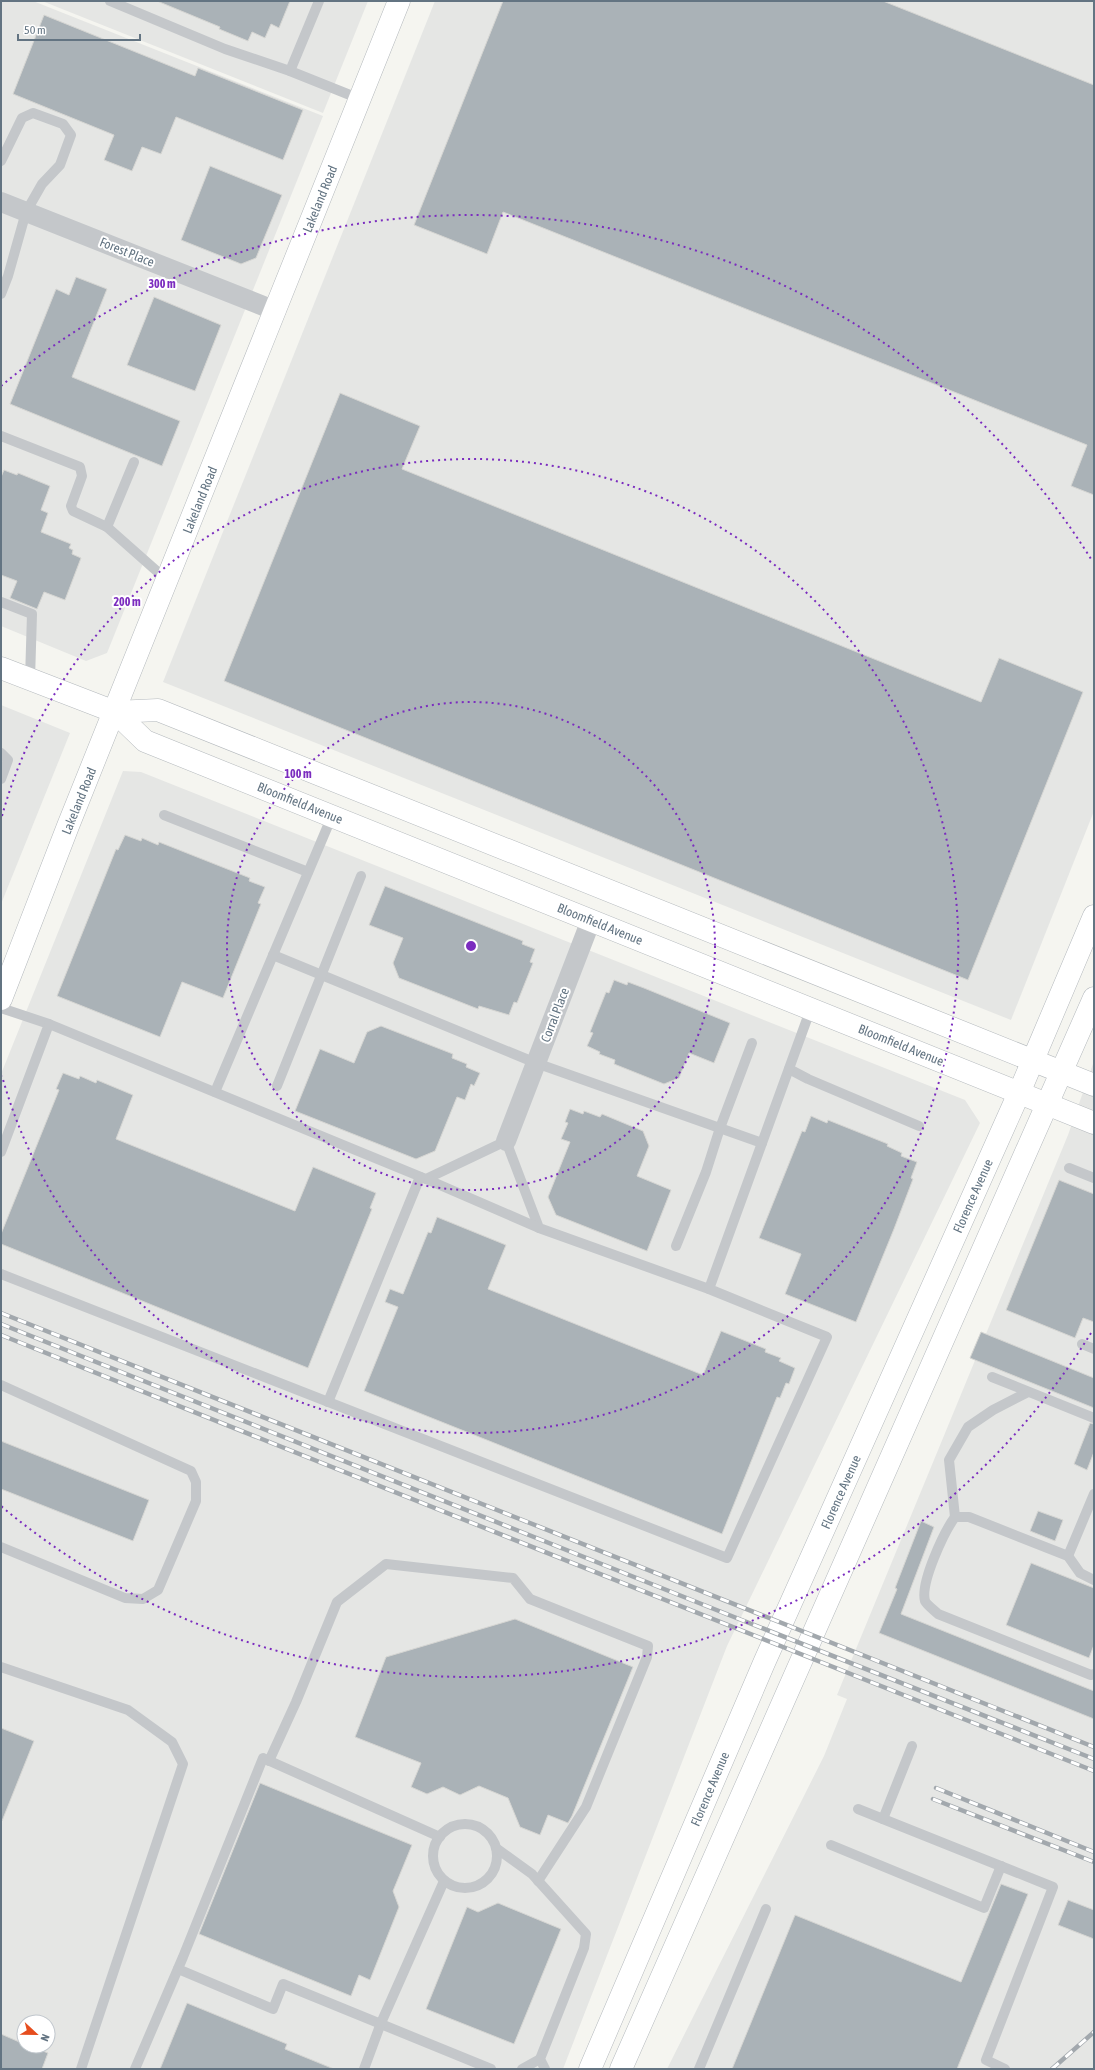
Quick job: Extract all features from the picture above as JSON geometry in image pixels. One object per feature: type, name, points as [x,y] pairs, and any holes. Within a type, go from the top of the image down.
[{"type":"main road","name":"Lakeland Road","points":[[1,999],[400,1]]},
{"type":"main road","name":"Bloomfield Avenue","points":[[1,668],[115,712],[145,741],[1094,1123]]},
{"type":"main road","name":"Bloomfield Avenue","points":[[115,712],[158,710],[1094,1085]]},
{"type":"main road","name":"Corral Place","points":[[591,920],[604,889]]},
{"type":"main road","name":"Florence Avenue","points":[[590,2069],[768,1655],[1019,1093],[1094,916]]},
{"type":"main road","points":[[621,2069],[1094,998]]},
{"type":"street","name":"Forest Place","points":[[1,202],[276,311]]},
{"type":"street","name":"Corral Place","points":[[506,1141],[591,920]]},
{"type":"lane","points":[[110,1],[225,49],[290,71],[360,99]]},
{"type":"lane","points":[[290,71],[319,1]]},
{"type":"lane","points":[[1,161],[22,118],[34,113],[63,124],[71,136],[60,165],[42,184],[26,212],[8,276],[1,294]]},
{"type":"lane","points":[[1,436],[80,467],[82,476],[71,506],[77,514],[107,526],[168,581]]},
{"type":"lane","points":[[107,526],[134,462]]},
{"type":"lane","points":[[1,602],[32,614],[30,679]]},
{"type":"lane","points":[[1,753],[8,760],[1,779]]},
{"type":"lane","points":[[164,815],[308,872]]},
{"type":"lane","points":[[215,1092],[332,816]]},
{"type":"lane","points":[[277,1086],[361,876]]},
{"type":"lane","points":[[273,955],[536,1063],[762,1143]]},
{"type":"lane","points":[[1,1008],[49,1024],[423,1178],[539,1228],[709,1289],[827,1337],[727,1558],[1,1274]]},
{"type":"lane","points":[[709,1289],[811,1008]]},
{"type":"lane","points":[[1,1152],[49,1024]]},
{"type":"lane","points":[[676,1246],[706,1172],[720,1128],[752,1043]]},
{"type":"lane","points":[[789,1069],[808,1079],[919,1126]]},
{"type":"lane","points":[[328,1402],[423,1178],[506,1141],[539,1228]]},
{"type":"lane","points":[[1069,1168],[1094,1178]]},
{"type":"lane","points":[[1082,1344],[1094,1349]]},
{"type":"lane","points":[[992,1377],[1094,1418]]},
{"type":"lane","points":[[1,1385],[191,1471],[196,1482],[196,1500],[158,1590],[143,1599],[125,1598],[1,1547]]},
{"type":"lane","points":[[1028,1392],[993,1410],[968,1427],[949,1460],[955,1517],[945,1530],[924,1587],[925,1602],[938,1614],[1092,1675],[1094,1674]]},
{"type":"lane","points":[[1068,1556],[1094,1494]]},
{"type":"lane","points":[[955,1517],[969,1517],[1068,1556],[1080,1574],[1094,1580]]},
{"type":"lane","points":[[269,1761],[296,1702],[337,1602],[386,1564],[513,1578],[530,1599],[648,1646],[647,1657],[586,1807],[538,1881]]},
{"type":"lane","points":[[1,1667],[128,1710],[172,1742],[183,1764],[81,2069]]},
{"type":"lane","points":[[882,1819],[912,1746]]},
{"type":"lane","points":[[135,2069],[178,1969],[263,1758],[440,1837]]},
{"type":"lane","points":[[858,1809],[1054,1887],[986,2060],[1006,2069]]},
{"type":"lane","points":[[461,1824],[471,1824],[481,1828],[489,1834],[496,1848],[497,1865],[492,1874],[484,1882],[475,1887],[464,1888],[453,1886],[444,1880],[438,1872],[434,1862],[433,1852],[440,1837],[451,1827],[461,1824]]},
{"type":"lane","points":[[831,1844],[984,1908],[1000,1866]]},
{"type":"lane","points":[[496,1848],[532,1874],[586,1934],[584,1948],[540,2059],[522,2069]]},
{"type":"lane","points":[[364,2069],[381,2023],[444,1880]]},
{"type":"lane","points":[[699,2069],[766,1909]]},
{"type":"lane","points":[[178,1969],[273,2009],[283,1984],[491,2069]]},
{"type":"lane","points":[[540,2059],[545,2069]]},
{"type":"shaded area","points":[[1,1],[33,1],[323,116],[107,653],[86,661],[1,626]]},
{"type":"shaded area","points":[[42,1],[368,1],[323,113]]},
{"type":"shaded area","points":[[435,1],[1094,1],[1094,811],[1011,1020],[163,682]]},
{"type":"shaded area","points":[[1,705],[70,733],[1,904]]},
{"type":"shaded area","points":[[123,771],[141,772],[965,1100],[980,1123],[727,1646],[563,2069],[1,2069],[1,1074]]},
{"type":"shaded area","points":[[1094,1061],[1094,2069],[667,2069],[824,1756],[847,1699],[837,1695],[1068,1135]]},
{"type":"building","points":[[157,1],[290,1],[279,28],[271,24],[265,38],[252,32],[248,41],[219,29],[220,27]]},
{"type":"building","points":[[503,1],[883,1],[1094,85],[1094,495],[1071,486],[1087,445],[503,212],[487,254],[414,225]]},
{"type":"building","points":[[44,15],[195,76],[198,68],[303,110],[283,160],[176,117],[161,154],[142,147],[132,171],[104,160],[114,135],[13,94]]},
{"type":"building","points":[[210,166],[282,195],[256,258],[241,264],[181,240]]},
{"type":"building","points":[[76,277],[107,289],[72,377],[180,421],[162,466],[10,404],[56,289],[69,295]]},
{"type":"building","points":[[154,297],[221,325],[195,391],[127,365]]},
{"type":"building","points":[[340,393],[420,426],[402,469],[981,702],[999,658],[1083,692],[968,980],[224,681]]},
{"type":"building","points":[[4,470],[17,475],[18,473],[50,486],[41,510],[48,513],[41,532],[71,544],[69,548],[73,550],[72,554],[81,558],[65,600],[44,592],[37,609],[10,598],[17,581],[1,575],[1,477]]},
{"type":"building","points":[[125,835],[141,841],[142,838],[158,845],[159,842],[250,878],[249,881],[265,887],[258,903],[261,904],[223,998],[182,982],[160,1037],[57,996],[116,849],[118,850]]},
{"type":"building","points":[[385,886],[523,941],[522,944],[535,949],[530,962],[533,963],[517,1003],[514,1002],[509,1015],[479,1006],[478,1009],[399,978],[393,963],[403,938],[369,925]]},
{"type":"building","points":[[614,980],[627,985],[628,982],[730,1023],[714,1063],[689,1053],[679,1078],[664,1084],[614,1064],[615,1060],[599,1054],[600,1052],[587,1046],[593,1033],[590,1032],[606,992],[609,993]]},
{"type":"building","points":[[381,1026],[453,1054],[452,1058],[467,1064],[466,1067],[480,1073],[474,1086],[471,1084],[465,1100],[457,1097],[435,1151],[416,1159],[295,1111],[320,1049],[354,1063],[367,1032]]},
{"type":"building","points":[[63,1073],[79,1079],[80,1076],[96,1083],[97,1080],[133,1095],[116,1139],[295,1211],[313,1167],[376,1193],[370,1208],[372,1209],[308,1368],[1,1244],[1,1234],[59,1090],[56,1089]]},
{"type":"building","points":[[570,1109],[583,1114],[584,1111],[600,1117],[602,1114],[643,1131],[649,1146],[637,1176],[671,1190],[647,1251],[556,1215],[548,1197],[570,1142],[561,1139],[568,1123],[565,1122]]},
{"type":"building","points":[[811,1116],[827,1123],[828,1120],[888,1144],[887,1146],[902,1153],[901,1156],[917,1162],[911,1178],[913,1179],[894,1229],[856,1322],[785,1294],[801,1254],[759,1238],[802,1131],[805,1132]]},
{"type":"building","points":[[1059,1180],[1094,1194],[1094,1322],[1083,1318],[1075,1338],[1006,1310]]},
{"type":"building","points":[[437,1217],[506,1245],[488,1289],[703,1375],[721,1331],[766,1349],[765,1352],[781,1358],[779,1361],[795,1368],[789,1384],[786,1383],[780,1398],[777,1397],[722,1534],[364,1391],[398,1307],[385,1302],[390,1289],[403,1294],[428,1232],[431,1233]]},
{"type":"building","points":[[981,1332],[1094,1378],[1094,1408],[970,1358]]},
{"type":"building","points":[[1090,1423],[1094,1424],[1094,1452],[1087,1470],[1074,1464]]},
{"type":"building","points":[[1,1441],[149,1500],[133,1541],[1,1489]]},
{"type":"building","points":[[1038,1511],[1063,1520],[1055,1541],[1030,1531]]},
{"type":"building","points":[[921,1521],[934,1527],[901,1614],[1094,1691],[1094,1719],[879,1633],[897,1589],[895,1588]]},
{"type":"building","points":[[1031,1563],[1094,1588],[1094,1645],[1089,1658],[1006,1625]]},
{"type":"building","points":[[515,1619],[633,1667],[572,1816],[568,1823],[548,1815],[540,1835],[520,1827],[508,1798],[479,1786],[460,1795],[443,1787],[427,1794],[411,1787],[421,1763],[355,1737],[386,1657]]},
{"type":"building","points":[[1,1728],[34,1741],[2,1821],[1,1821]]},
{"type":"building","points":[[260,1783],[412,1845],[393,1891],[399,1907],[370,1980],[359,1975],[351,1996],[199,1934]]},
{"type":"building","points":[[1001,1884],[1028,1894],[957,2069],[732,2069],[795,1915],[961,1982]]},
{"type":"building","points":[[1068,1900],[1094,1910],[1094,1939],[1058,1925]]},
{"type":"building","points":[[498,1903],[561,1929],[514,2044],[426,2009],[467,1907],[478,1912]]},
{"type":"building","points":[[187,2003],[287,2044],[285,2049],[334,2069],[160,2069]]},
{"type":"building","points":[[1,2034],[16,2041],[16,2054],[48,2054],[42,2069],[1,2069]]},
{"type":"railway","points":[[1,1313],[1094,1747]]},
{"type":"railway","points":[[1,1324],[1094,1759]]},
{"type":"railway","points":[[1,1335],[1094,1771]]},
{"type":"railway","points":[[936,1788],[1094,1852]]},
{"type":"railway","points":[[933,1799],[1094,1862]]},
{"type":"railway","points":[[1052,2069],[1094,2032]]}]
